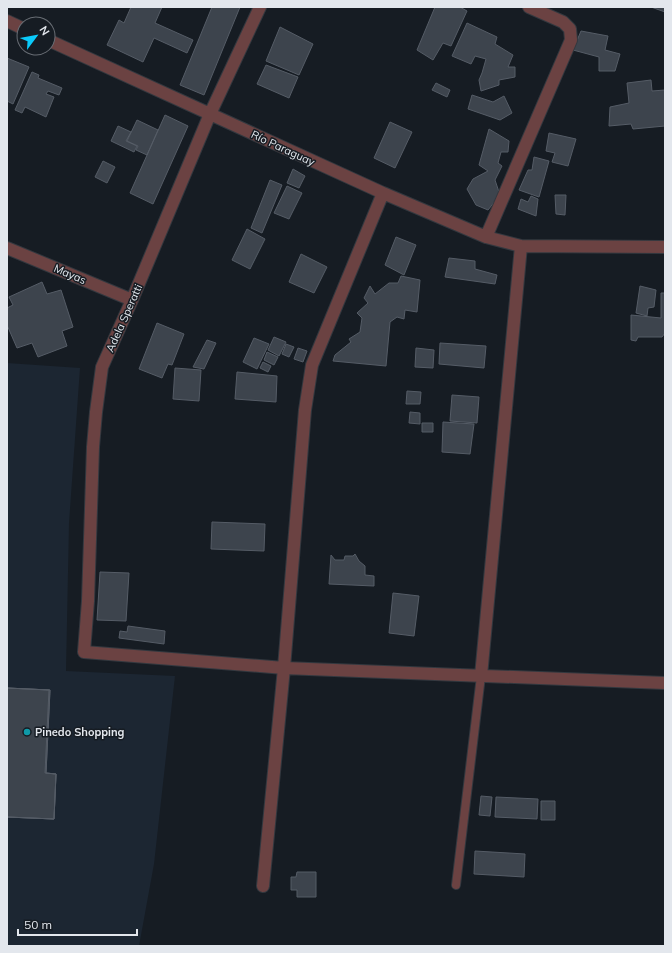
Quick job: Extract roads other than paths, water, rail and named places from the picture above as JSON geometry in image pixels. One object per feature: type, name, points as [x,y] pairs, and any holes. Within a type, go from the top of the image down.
[{"type":"street","name":"Adela Speratti","points":[[260,7],[210,114],[132,300],[102,367],[94,442],[88,601],[84,652],[284,668]]},
{"type":"street","points":[[486,237],[571,40],[570,29],[563,22],[529,7]]},
{"type":"street","name":"Río Paraguay","points":[[56,44],[383,194],[486,237],[522,246],[665,247]]},
{"type":"street","points":[[263,886],[284,668],[305,410],[312,365],[383,194]]},
{"type":"street","points":[[481,676],[522,246]]},
{"type":"street","name":"Mayas","points":[[7,248],[132,300]]},
{"type":"street","points":[[284,668],[665,683]]},
{"type":"lane","points":[[456,885],[481,676]]},
{"type":"place","name":"Pinedo Shopping","points":[[27,732]]}]
